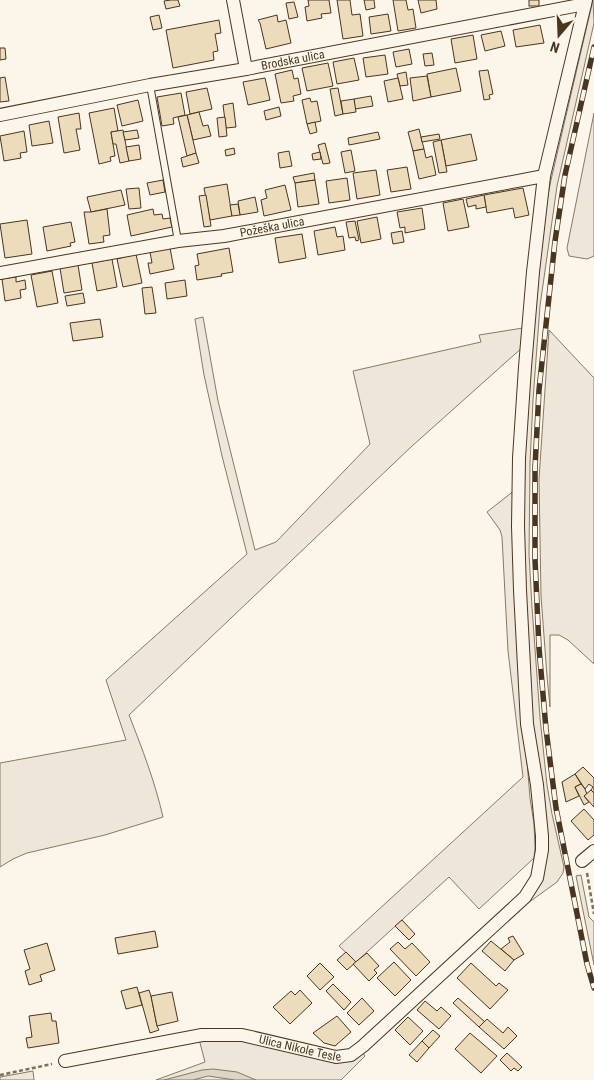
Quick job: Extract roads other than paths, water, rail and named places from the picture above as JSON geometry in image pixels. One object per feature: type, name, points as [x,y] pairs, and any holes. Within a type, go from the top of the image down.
[{"type":"street","points":[[233,0],[246,69]]},
{"type":"street","name":"Brodska ulica","points":[[0,115],[585,2]]},
{"type":"street","name":"Ulica Nikole Tesle","points":[[65,1061],[202,1035],[242,1034],[336,1056],[351,1055],[525,897],[537,878],[542,850],[542,828],[527,724],[518,526],[519,458],[533,272],[544,176],[585,2]]},
{"type":"street","name":"Požeška ulica","points":[[0,273],[178,241],[224,236],[544,176]]},
{"type":"lane","points":[[150,85],[178,241]]},
{"type":"railway","points":[[594,47],[565,175],[555,241],[539,390],[535,468],[535,559],[539,648],[546,729],[556,808],[587,964],[594,988]]}]
